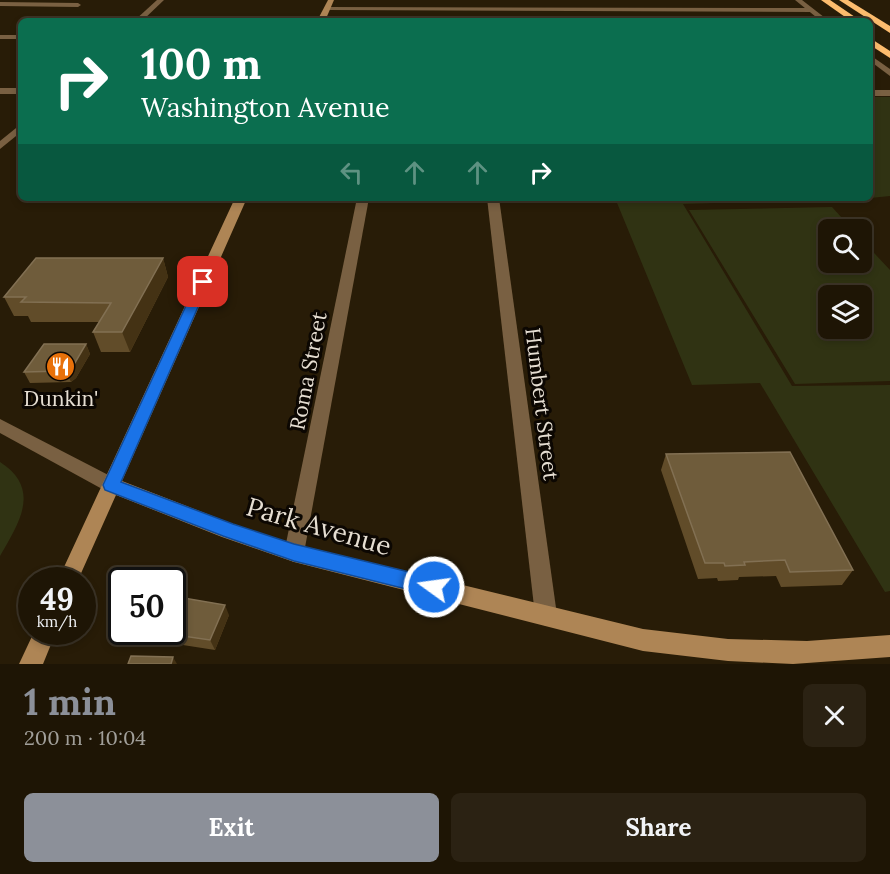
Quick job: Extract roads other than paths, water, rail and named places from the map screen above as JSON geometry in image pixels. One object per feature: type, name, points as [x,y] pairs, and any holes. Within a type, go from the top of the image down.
[{"type":"highway","points":[[819,0],[841,18]]},
{"type":"highway","points":[[825,0],[852,18]]},
{"type":"highway","points":[[843,0],[871,18]]},
{"type":"highway","points":[[873,19],[890,30]]},
{"type":"highway","points":[[873,32],[890,43]]},
{"type":"highway","points":[[873,42],[890,55]]},
{"type":"main road","points":[[322,18],[331,0]]},
{"type":"main road","points":[[74,567],[240,201]]},
{"type":"main road","name":"Park Avenue","points":[[111,485],[294,553],[643,640],[728,650],[807,653],[890,646]]},
{"type":"main road","points":[[31,664],[39,645]]},
{"type":"street","points":[[141,18],[161,0]]},
{"type":"street","points":[[798,0],[821,18]]},
{"type":"street","points":[[0,4],[78,5]]},
{"type":"street","points":[[327,8],[472,12],[811,10]]},
{"type":"street","points":[[0,37],[18,38]]},
{"type":"street","points":[[873,59],[890,73]]},
{"type":"street","points":[[0,91],[18,91]]},
{"type":"street","points":[[873,93],[890,93]]},
{"type":"street","points":[[0,146],[18,129]]},
{"type":"street","name":"Roma Street","points":[[294,553],[362,201]]},
{"type":"street","name":"Humbert Street","points":[[493,201],[546,615]]},
{"type":"street","name":"Park Avenue","points":[[0,425],[111,485]]},
{"type":"place","name":"Dunkin'","points":[[61,367]]}]
